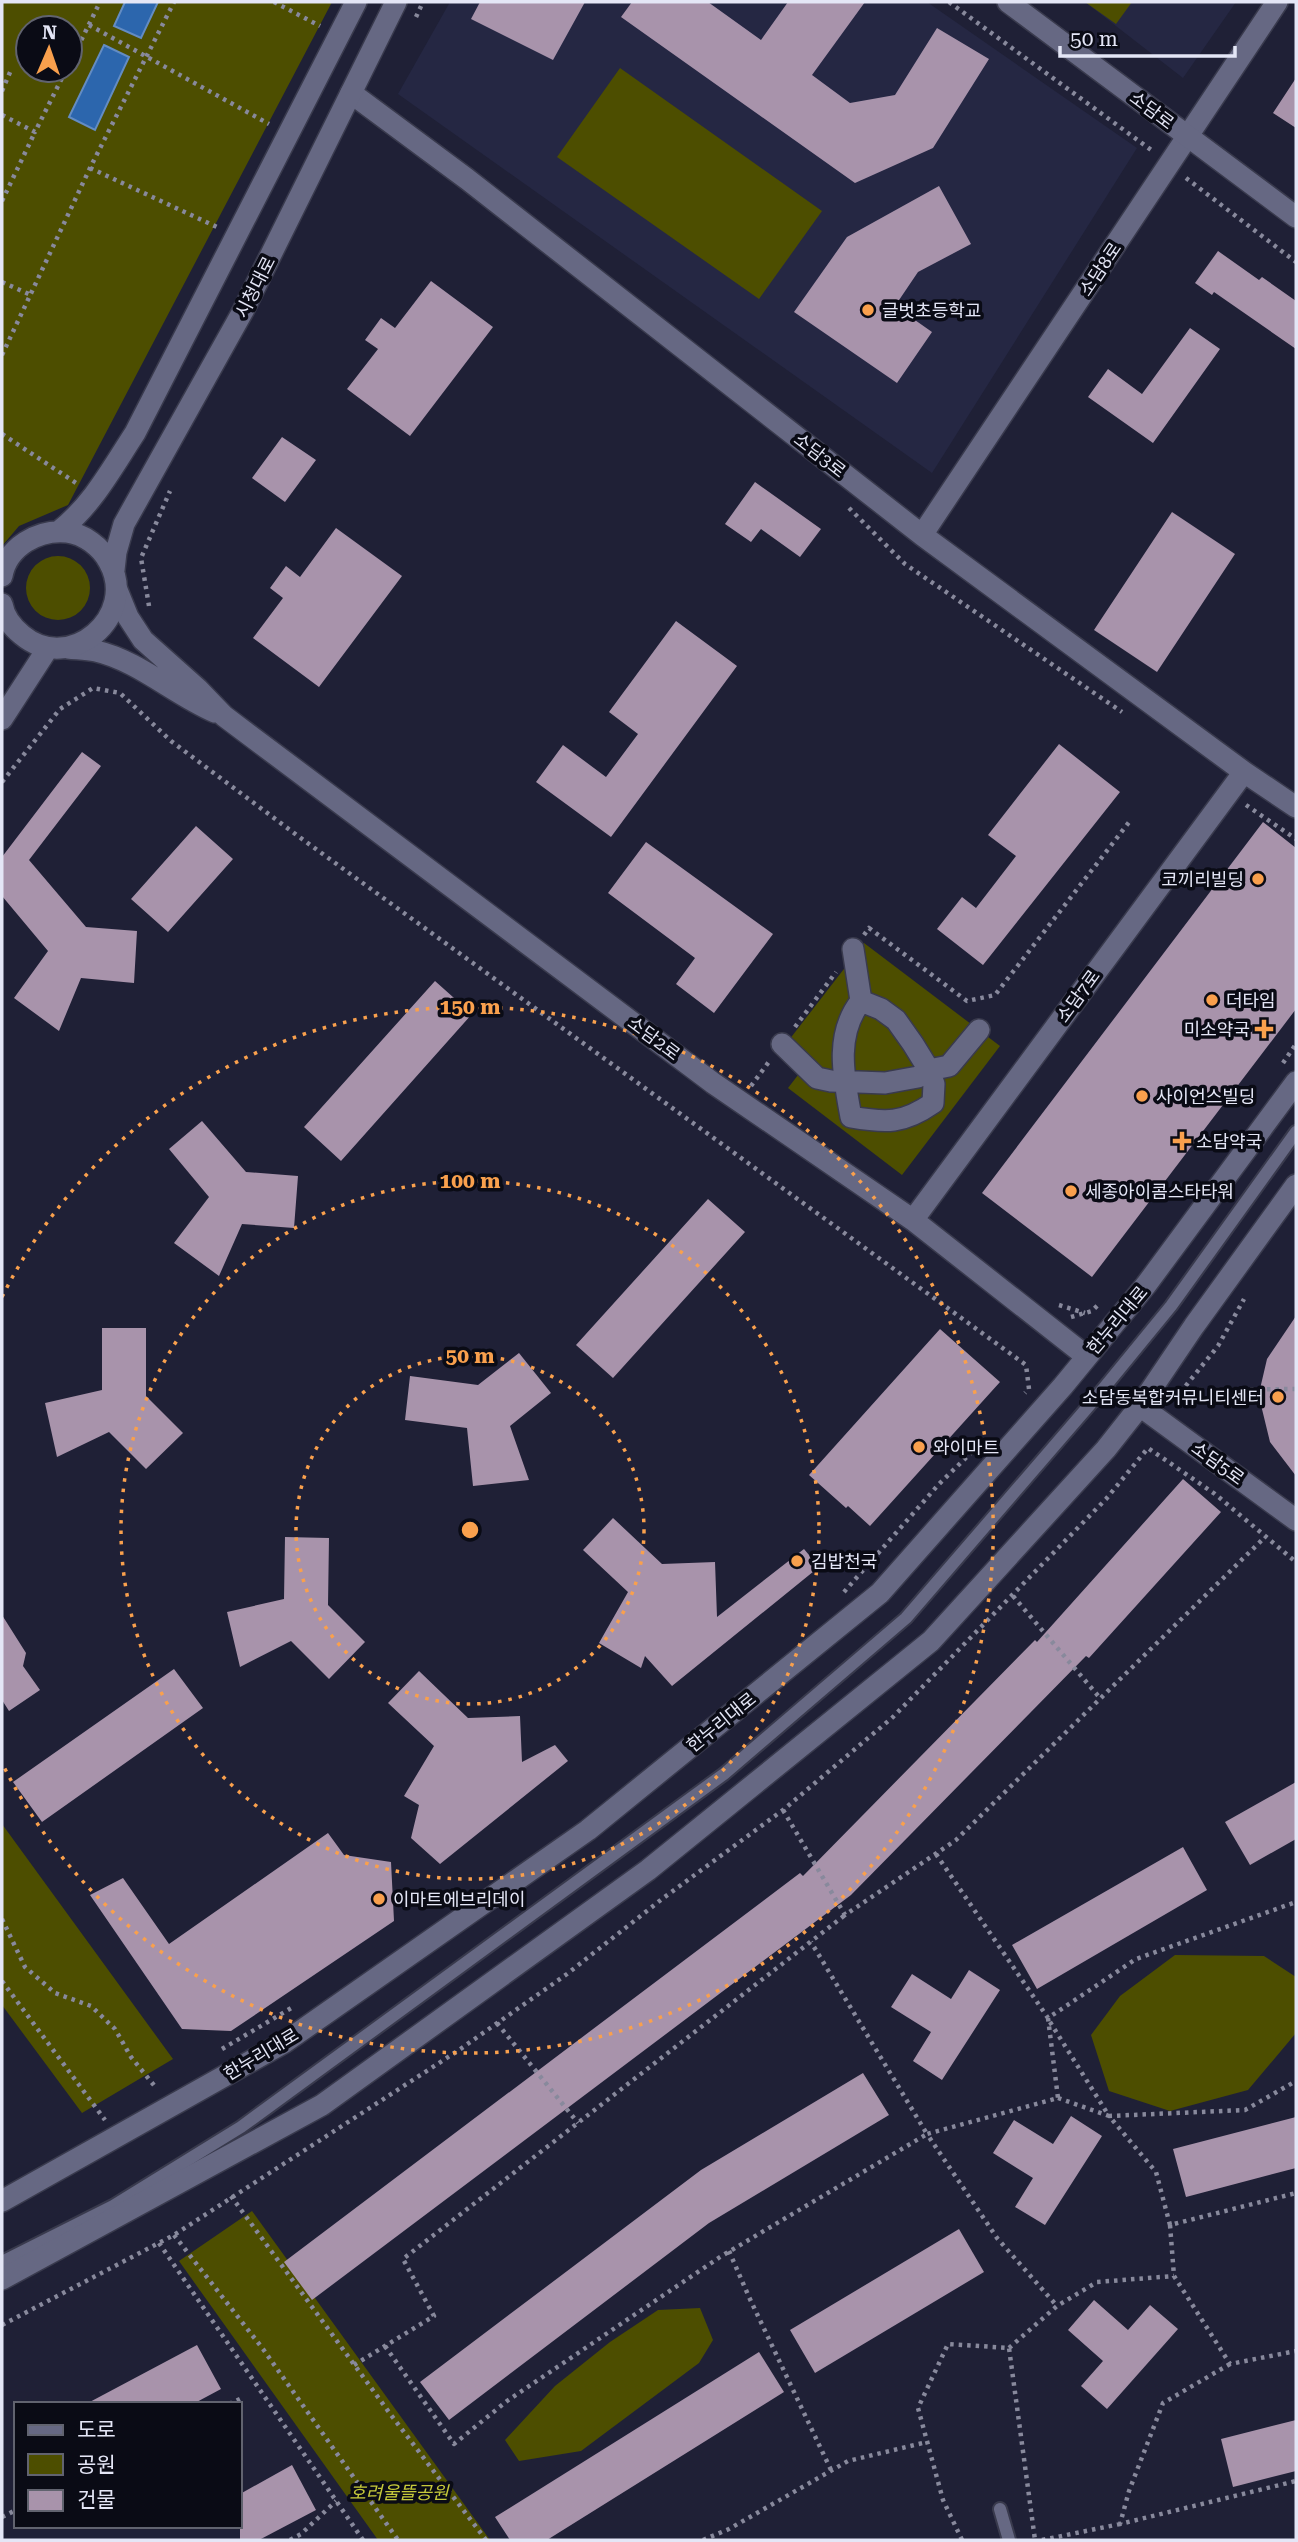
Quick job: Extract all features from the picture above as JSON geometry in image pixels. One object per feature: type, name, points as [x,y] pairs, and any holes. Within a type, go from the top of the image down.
[{"type":"street","points":[[58,532],[75,520],[135,433],[356,2]]},
{"type":"street","name":"시청대로","points":[[58,648],[88,641],[103,628],[114,610],[116,552],[124,524],[243,311],[396,2]]},
{"type":"street","name":"소담로","points":[[1007,2],[1296,217]]},
{"type":"street","name":"소담8로","points":[[922,535],[1277,2]]},
{"type":"street","name":"소담3로","points":[[351,93],[478,187],[922,535],[1244,772],[1296,807]]},
{"type":"street","points":[[2,576],[13,552],[29,539],[48,532],[69,532],[88,539],[104,552],[128,617],[143,640],[224,716]]},
{"type":"street","points":[[4,610],[13,627],[29,641],[58,648],[97,652],[130,664],[190,701],[224,716]]},
{"type":"street","points":[[2,643],[4,610]]},
{"type":"street","points":[[2,719],[58,648]]},
{"type":"street","name":"소담2로","points":[[224,716],[713,1083],[913,1220],[1086,1356]]},
{"type":"street","name":"소담7로","points":[[913,1220],[1244,772]]},
{"type":"street","points":[[853,949],[861,1001],[849,1016],[843,1069],[852,1117],[898,1121],[916,1115],[933,1103],[934,1084],[929,1070],[895,1020],[881,1009],[861,1001]]},
{"type":"street","points":[[782,1044],[817,1078],[885,1083],[918,1077],[929,1070],[949,1066],[979,1030]]},
{"type":"street","name":"한누리대로","points":[[2,2201],[285,2042],[588,1829],[880,1593],[1063,1386],[1146,1286],[1296,1082]]},
{"type":"street","points":[[2,2278],[322,2105],[649,1870],[931,1641],[1106,1449],[1140,1406],[1296,1185]]},
{"type":"street","name":"소담5로","points":[[1140,1406],[1296,1520]]},
{"type":"lane","points":[[2,2262],[113,2206],[241,2127],[724,1774],[898,1626],[1171,1307],[1296,1132]]},
{"type":"lane","points":[[1000,2509],[1009,2540]]},
{"type":"path","points":[[84,35],[100,2]]},
{"type":"path","points":[[2,355],[90,168],[174,2]]},
{"type":"path","points":[[274,2],[329,30]]},
{"type":"path","points":[[949,2],[1296,262]]},
{"type":"path","points":[[89,25],[279,130]]},
{"type":"path","points":[[2,91],[11,70]]},
{"type":"path","points":[[2,201],[59,84]]},
{"type":"path","points":[[2,115],[35,132]]},
{"type":"path","points":[[90,168],[225,231]]},
{"type":"path","points":[[2,282],[31,295]]},
{"type":"path","points":[[2,435],[79,486]]},
{"type":"path","points":[[149,608],[141,558],[170,490]]},
{"type":"path","points":[[846,505],[905,564],[1130,718]]},
{"type":"path","points":[[2,782],[60,709],[93,688],[120,693],[171,741],[298,836],[1026,1364],[1029,1389],[1021,1398]]},
{"type":"path","points":[[1228,794],[1296,839]]},
{"type":"path","points":[[740,1083],[749,1090],[869,928],[967,1001],[995,995],[1130,821]]},
{"type":"path","points":[[1175,1399],[1217,1346],[1234,1312],[1250,1290]]},
{"type":"path","points":[[1046,1302],[1084,1313]]},
{"type":"path","points":[[1182,1390],[1296,1389]]},
{"type":"path","points":[[838,1598],[939,1484],[978,1446]]},
{"type":"path","points":[[1148,1448],[1215,1494],[1296,1562]]},
{"type":"path","points":[[354,2365],[434,2316],[403,2259],[845,1915],[956,1840],[1265,1538]]},
{"type":"path","points":[[1013,1596],[1100,1698]]},
{"type":"path","points":[[783,1810],[845,1915]]},
{"type":"path","points":[[936,1854],[1048,2018],[1109,2116],[1156,2172],[1170,2225],[1174,2276],[1230,2364]]},
{"type":"path","points":[[1048,2018],[1136,1959],[1296,1902]]},
{"type":"path","points":[[2,1919],[25,1967],[55,1993],[91,2006],[115,2029],[131,2057],[158,2090]]},
{"type":"path","points":[[811,1942],[927,2134],[997,2238],[1057,2306]]},
{"type":"path","points":[[2,1981],[106,2121]]},
{"type":"path","points":[[214,2054],[296,2005]]},
{"type":"path","points":[[1048,2018],[1058,2098]]},
{"type":"path","points":[[497,2024],[578,2123]]},
{"type":"path","points":[[385,2346],[454,2444],[507,2401],[729,2251],[927,2134],[1058,2098],[1109,2116],[1245,2110],[1296,2081]]},
{"type":"path","points":[[147,2097],[169,2083]]},
{"type":"path","points":[[94,2127],[115,2116]]},
{"type":"path","points":[[1170,2225],[1296,2193]]},
{"type":"path","points":[[231,2196],[486,2540]]},
{"type":"path","points":[[2,2325],[174,2235],[263,2349],[398,2540]]},
{"type":"path","points":[[159,2242],[363,2540]]},
{"type":"path","points":[[729,2251],[831,2470]]},
{"type":"path","points":[[962,2540],[943,2500],[918,2409],[947,2344],[1009,2348],[1057,2306],[1097,2282],[1174,2276]]},
{"type":"path","points":[[1009,2348],[1035,2540]]},
{"type":"path","points":[[1119,2524],[1163,2403],[1230,2364],[1296,2351]]},
{"type":"path","points":[[233,2402],[242,2398]]},
{"type":"path","points":[[703,2540],[729,2529],[848,2461],[927,2442]]},
{"type":"path","points":[[1042,2540],[1296,2481]]},
{"type":"path","points":[[290,2540],[301,2534],[336,2501]]},
{"type":"shaded area","name":"글벗초등학교","points":[[450,2],[927,2],[1137,148],[932,473],[398,94]]},
{"type":"shaded area","points":[[1085,2],[1236,2],[1183,78]]},
{"type":"green space","points":[[2,2],[332,2],[68,505],[19,526],[2,546]]},
{"type":"green space","points":[[1085,2],[1132,2],[1116,24]]},
{"type":"green space","points":[[620,68],[822,211],[759,299],[557,157]]},
{"type":"green space","points":[[58,556],[81,565],[90,588],[81,611],[58,620],[35,611],[26,588],[35,565]]},
{"type":"green space","points":[[864,943],[1000,1046],[902,1175],[788,1088],[812,1057],[789,1040]]},
{"type":"green space","points":[[2,1824],[173,2059],[82,2113],[2,2005]]},
{"type":"green space","points":[[1175,1955],[1264,1956],[1296,1977],[1296,2033],[1248,2090],[1170,2111],[1109,2091],[1091,2035],[1120,1996]]},
{"type":"green space","name":"호려울뜰공원","points":[[252,2211],[490,2540],[378,2540],[179,2261]]},
{"type":"green space","points":[[700,2308],[713,2340],[699,2363],[581,2451],[519,2461],[505,2440],[555,2386],[610,2342],[658,2310]]},
{"type":"water","points":[[125,2],[158,2],[141,38],[114,26]]},
{"type":"water","points":[[104,45],[129,57],[95,130],[69,117]]},
{"type":"building","points":[[480,2],[585,2],[553,60],[471,19]]},
{"type":"building","points":[[632,2],[708,2],[761,40],[788,2],[865,2],[812,75],[850,103],[895,95],[937,28],[989,59],[933,148],[855,183],[621,17]]},
{"type":"building","points":[[1296,78],[1296,128],[1273,113]]},
{"type":"building","points":[[939,186],[971,244],[918,272],[895,306],[932,332],[897,383],[794,312],[847,237]]},
{"type":"building","points":[[1218,251],[1259,280],[1262,277],[1296,301],[1296,349],[1214,292],[1212,295],[1195,283]]},
{"type":"building","points":[[431,281],[493,327],[410,436],[347,389],[378,349],[365,340],[381,318],[395,328]]},
{"type":"building","points":[[1190,328],[1220,349],[1153,443],[1088,397],[1108,369],[1142,394]]},
{"type":"building","points":[[282,437],[316,460],[285,502],[252,478]]},
{"type":"building","points":[[755,482],[821,529],[800,557],[761,529],[751,542],[725,524]]},
{"type":"building","points":[[1172,512],[1235,554],[1157,672],[1094,630]]},
{"type":"building","points":[[336,528],[402,576],[319,687],[253,638],[283,598],[270,588],[286,566],[300,577]]},
{"type":"building","points":[[676,621],[737,666],[611,837],[536,782],[563,745],[606,777],[638,734],[609,712]]},
{"type":"building","points":[[1059,744],[1120,792],[983,965],[937,929],[962,897],[976,908],[1016,856],[988,835]]},
{"type":"building","points":[[82,752],[101,766],[29,860],[86,927],[137,931],[134,983],[81,978],[59,1031],[14,998],[48,951],[2,896],[2,857]]},
{"type":"building","points":[[1263,822],[1296,848],[1296,1009],[1092,1277],[982,1193]]},
{"type":"building","points":[[196,826],[233,859],[168,932],[131,899]]},
{"type":"building","points":[[646,842],[773,934],[714,1013],[676,984],[695,958],[608,893]]},
{"type":"building","points":[[435,981],[472,1014],[341,1161],[304,1127]]},
{"type":"building","points":[[202,1121],[246,1172],[298,1176],[294,1228],[242,1224],[219,1276],[174,1243],[209,1197],[169,1149]]},
{"type":"building","points":[[708,1199],[745,1232],[613,1378],[576,1345]]},
{"type":"building","name":"소담동복합커뮤니티센터","points":[[1296,1316],[1296,1476],[1270,1442],[1260,1389],[1267,1359]]},
{"type":"building","points":[[102,1328],[146,1328],[146,1396],[183,1433],[146,1469],[109,1432],[57,1457],[45,1403],[102,1390]]},
{"type":"building","points":[[940,1329],[1000,1382],[870,1526],[809,1475]]},
{"type":"building","points":[[519,1353],[551,1393],[510,1426],[529,1480],[473,1486],[467,1428],[405,1420],[410,1376],[478,1385]]},
{"type":"building","points":[[1183,1479],[1221,1512],[1089,1658],[1086,1656],[851,1895],[312,2300],[284,2262],[800,1873],[803,1876],[1035,1640],[1037,1642]]},
{"type":"building","points":[[613,1518],[662,1564],[715,1562],[717,1617],[804,1549],[819,1567],[672,1686],[645,1656],[641,1668],[599,1643],[628,1592],[583,1550]]},
{"type":"building","points":[[285,1537],[329,1538],[328,1605],[365,1642],[329,1679],[291,1641],[240,1667],[227,1612],[284,1599]]},
{"type":"building","points":[[2,1615],[26,1653],[23,1666],[40,1690],[9,1711],[2,1700]]},
{"type":"building","points":[[174,1669],[203,1708],[42,1822],[13,1782]]},
{"type":"building","points":[[419,1671],[468,1718],[520,1716],[522,1762],[555,1745],[568,1761],[440,1864],[411,1838],[419,1805],[404,1796],[434,1746],[388,1703]]},
{"type":"building","points":[[1296,1782],[1296,1839],[1250,1865],[1225,1822]]},
{"type":"building","points":[[328,1833],[344,1855],[391,1862],[394,1921],[231,2031],[182,2029],[90,1895],[123,1878],[169,1944]]},
{"type":"building","points":[[1183,1847],[1207,1890],[1037,1989],[1012,1945]]},
{"type":"building","points":[[969,1970],[1000,1990],[942,2080],[913,2061],[931,2032],[891,2007],[912,1974],[951,1999]]},
{"type":"building","points":[[863,2073],[889,2115],[709,2223],[449,2420],[420,2382],[701,2170]]},
{"type":"building","points":[[1071,2116],[1102,2136],[1045,2225],[1015,2207],[1033,2178],[993,2153],[1014,2120],[1053,2144]]},
{"type":"building","points":[[1296,2117],[1296,2168],[1186,2197],[1173,2149]]},
{"type":"building","points":[[959,2229],[984,2272],[815,2373],[790,2330]]},
{"type":"building","points":[[1094,2300],[1128,2330],[1150,2305],[1178,2329],[1107,2409],[1081,2386],[1103,2361],[1068,2330]]},
{"type":"building","points":[[197,2345],[221,2389],[197,2402],[90,2402]]},
{"type":"building","points":[[759,2352],[784,2392],[547,2540],[510,2540],[495,2517]]},
{"type":"building","points":[[1296,2420],[1296,2471],[1233,2487],[1221,2439]]},
{"type":"building","points":[[292,2465],[316,2510],[259,2540],[240,2540],[242,2493]]},
{"type":"place","name":"글벗초등학교","points":[[868,310]]},
{"type":"place","name":"코끼리빌딩","points":[[1258,879]]},
{"type":"place","name":"더타임","points":[[1212,1000]]},
{"type":"place","name":"미소약국","points":[[1264,1029]]},
{"type":"place","name":"사이언스빌딩","points":[[1142,1096]]},
{"type":"place","name":"소담약국","points":[[1182,1141]]},
{"type":"place","name":"세종아이콤스타타워","points":[[1071,1191]]},
{"type":"place","name":"소담동복합커뮤니티센터","points":[[1278,1397]]},
{"type":"place","name":"와이마트","points":[[919,1447]]},
{"type":"place","name":"김밥천국","points":[[797,1561]]},
{"type":"place","name":"이마트에브리데이","points":[[379,1899]]}]
